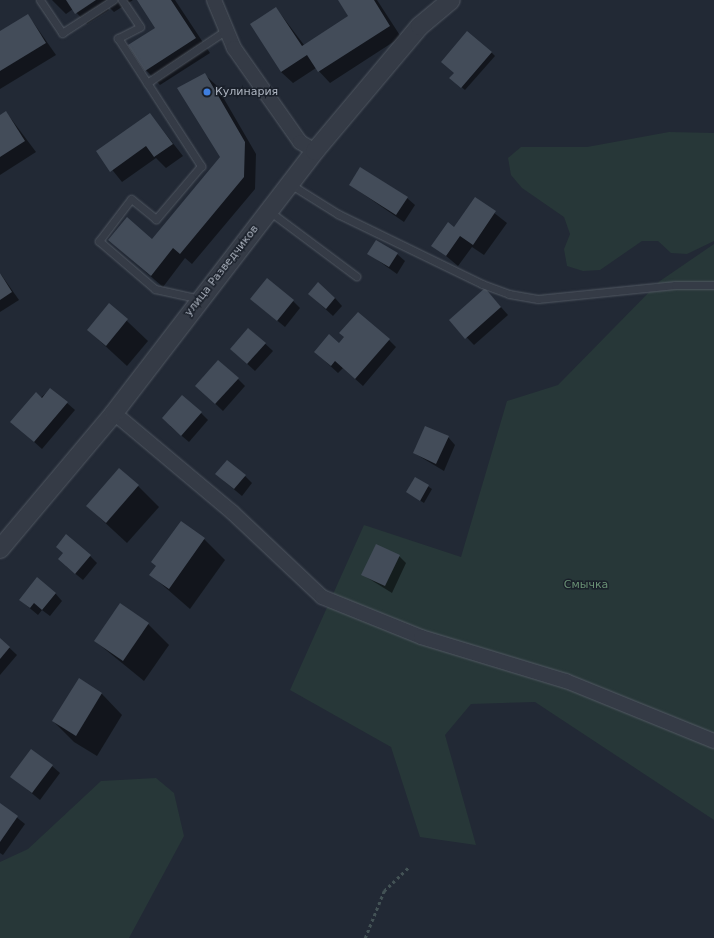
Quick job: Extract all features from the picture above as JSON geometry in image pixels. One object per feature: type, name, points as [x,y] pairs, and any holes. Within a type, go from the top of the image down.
[{"type":"street","name":"улица Разведчиков","points":[[0,549],[114,413],[315,151],[420,26],[451,0]]},
{"type":"street","points":[[217,1],[234,48],[300,142],[315,151]]},
{"type":"street","points":[[114,413],[233,513],[322,597],[421,637],[566,681],[714,741]]},
{"type":"lane","points":[[40,0],[62,33],[113,0]]},
{"type":"lane","points":[[122,0],[140,27],[118,38],[201,166],[156,219],[131,199],[100,241],[155,289],[200,299]]},
{"type":"lane","points":[[147,83],[228,29]]},
{"type":"lane","points":[[289,184],[338,214],[509,294],[538,299],[675,285],[714,285]]},
{"type":"lane","points":[[268,211],[356,276]]},
{"type":"path","points":[[365,938],[384,892],[408,867]]},
{"type":"green space","points":[[669,132],[714,133],[714,241],[687,254],[671,253],[658,241],[642,241],[600,270],[583,271],[567,266],[564,249],[570,234],[564,217],[522,188],[511,175],[508,158],[521,147],[587,147]]},
{"type":"green space","name":"Смычка","points":[[714,244],[714,820],[535,702],[471,704],[445,735],[476,845],[420,837],[391,747],[290,690],[364,525],[461,557],[507,401],[558,385],[660,281]]},
{"type":"green space","points":[[156,778],[174,793],[184,836],[129,938],[0,938],[0,862],[28,849],[101,781]]},
{"type":"building","points":[[66,0],[96,0],[75,14]]},
{"type":"building","points":[[137,0],[171,0],[196,38],[145,71],[128,45],[155,28]]},
{"type":"building","points":[[338,0],[374,0],[390,26],[318,72],[307,55],[281,72],[250,24],[276,7],[302,46],[348,16]]},
{"type":"building","points":[[28,14],[46,43],[0,71],[0,31]]},
{"type":"building","points":[[467,31],[492,52],[461,88],[449,78],[454,73],[441,62]]},
{"type":"building","points":[[205,73],[245,142],[244,177],[180,254],[173,248],[151,276],[108,240],[127,217],[152,239],[220,157],[177,88]]},
{"type":"building","points":[[6,111],[25,141],[0,157],[0,115]]},
{"type":"building","points":[[150,113],[173,144],[154,157],[146,146],[110,172],[96,151]]},
{"type":"building","points":[[360,167],[408,197],[396,215],[349,185]]},
{"type":"building","points":[[475,197],[496,211],[473,245],[460,236],[446,256],[431,246],[448,222],[454,227]]},
{"type":"building","points":[[376,240],[398,253],[389,267],[367,254]]},
{"type":"building","points":[[0,273],[12,292],[0,300]]},
{"type":"building","points":[[267,278],[294,300],[277,321],[250,299]]},
{"type":"building","points":[[318,282],[335,298],[326,309],[308,294]]},
{"type":"building","points":[[485,288],[501,307],[465,339],[449,320]]},
{"type":"building","points":[[109,303],[128,319],[106,346],[87,330]]},
{"type":"building","points":[[358,312],[390,339],[355,379],[335,361],[331,366],[314,352],[329,334],[339,343],[344,337],[339,333]]},
{"type":"building","points":[[248,328],[266,343],[247,364],[230,349]]},
{"type":"building","points":[[218,360],[239,378],[215,404],[195,386]]},
{"type":"building","points":[[50,388],[68,402],[34,442],[10,422],[36,392],[42,398]]},
{"type":"building","points":[[182,395],[202,412],[181,436],[162,418]]},
{"type":"building","points":[[425,426],[449,436],[436,464],[413,453]]},
{"type":"building","points":[[227,460],[246,475],[234,489],[215,474]]},
{"type":"building","points":[[119,468],[139,485],[106,523],[86,506]]},
{"type":"building","points":[[415,477],[429,485],[420,501],[406,492]]},
{"type":"building","points":[[181,521],[205,538],[169,589],[149,575],[156,566],[151,562]]},
{"type":"building","points":[[66,534],[91,555],[75,574],[58,559],[63,553],[56,547]]},
{"type":"building","points":[[376,544],[400,555],[385,586],[361,575]]},
{"type":"building","points":[[37,577],[56,593],[42,610],[34,603],[30,608],[19,600]]},
{"type":"building","points":[[120,603],[149,623],[123,661],[94,641]]},
{"type":"building","points":[[0,638],[10,647],[0,659]]},
{"type":"building","points":[[79,678],[102,693],[76,736],[52,721]]},
{"type":"building","points":[[31,749],[53,765],[32,793],[10,777]]},
{"type":"building","points":[[0,803],[18,816],[0,842]]},
{"type":"place","name":"Кулинария","points":[[207,92]]}]
